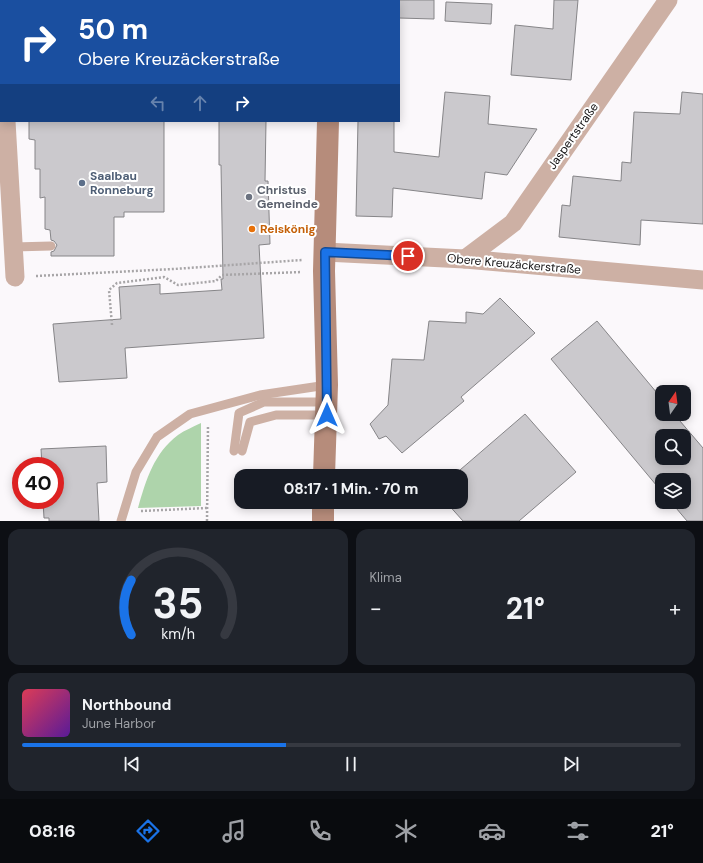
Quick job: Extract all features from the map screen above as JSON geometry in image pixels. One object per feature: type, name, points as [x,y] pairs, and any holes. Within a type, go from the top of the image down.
[{"type":"street","name":"Jaspertstraße","points":[[465,259],[513,223],[668,0]]},
{"type":"street","points":[[6,122],[15,277]]},
{"type":"street","points":[[324,469],[327,401],[325,260],[328,122]]},
{"type":"street","name":"Obere Kreuzäckerstraße","points":[[325,260],[465,259],[703,280]]},
{"type":"street","points":[[323,509],[323,521]]},
{"type":"lane","points":[[13,247],[51,246]]},
{"type":"lane","points":[[122,521],[136,472],[157,437],[190,414],[260,395],[327,401]]},
{"type":"lane","points":[[327,401],[250,422],[238,451],[239,413],[264,402],[327,401]]},
{"type":"path","points":[[15,277],[325,260]]},
{"type":"path","points":[[112,326],[109,290],[117,283],[164,277],[178,285],[216,281],[222,275],[325,260]]},
{"type":"path","points":[[207,521],[208,409]]},
{"type":"path","points":[[124,512],[207,508]]},
{"type":"green space","points":[[201,423],[201,506],[138,508],[148,477],[163,450],[178,435]]},
{"type":"building","points":[[400,0],[434,0],[434,19],[400,18]]},
{"type":"building","points":[[554,0],[578,0],[571,80],[511,75],[515,25],[553,29]]},
{"type":"building","points":[[446,2],[492,4],[491,24],[445,21]]},
{"type":"building","points":[[445,92],[490,96],[488,124],[537,129],[507,175],[485,172],[482,199],[393,188],[392,217],[356,216],[358,122],[394,122],[394,152],[439,157]]},
{"type":"building","points":[[682,92],[703,94],[703,224],[641,220],[640,245],[559,237],[562,205],[570,206],[573,176],[621,181],[622,162],[631,163],[634,112],[680,114]]},
{"type":"building","name":"Saalbau Ronneburg","points":[[29,122],[164,122],[164,212],[124,212],[124,217],[114,217],[114,256],[51,256],[51,252],[54,251],[57,245],[51,240],[50,230],[45,229],[45,197],[40,198],[40,169],[35,169],[35,140],[29,139]]},
{"type":"building","points":[[219,122],[266,122],[265,181],[268,181],[270,244],[259,245],[264,338],[125,348],[127,378],[59,382],[53,324],[121,319],[119,287],[160,284],[160,294],[222,290],[221,165],[219,165]]},
{"type":"building","points":[[500,298],[535,333],[461,397],[464,401],[402,453],[386,436],[379,439],[370,424],[388,405],[392,359],[424,360],[429,321],[466,323],[466,312],[483,314]]},
{"type":"building","points":[[597,321],[655,391],[655,421],[680,421],[687,429],[655,429],[655,465],[691,465],[691,434],[703,448],[703,521],[687,521],[677,509],[691,509],[691,473],[655,473],[655,484],[551,359]]},
{"type":"building","points":[[525,414],[576,472],[519,521],[463,521],[452,509],[468,509],[468,469],[461,469]]},
{"type":"building","points":[[106,446],[107,482],[97,483],[99,521],[49,521],[49,518],[44,518],[44,509],[64,509],[64,457],[41,457],[41,449]]},
{"type":"place","name":"Saalbau Ronneburg","points":[[82,183]]},
{"type":"place","name":"Christus Gemeinde","points":[[249,197]]},
{"type":"place","name":"Reiskönig","points":[[252,229]]},
{"type":"route","points":[[327,415],[324,271],[325,252],[408,256]]}]
